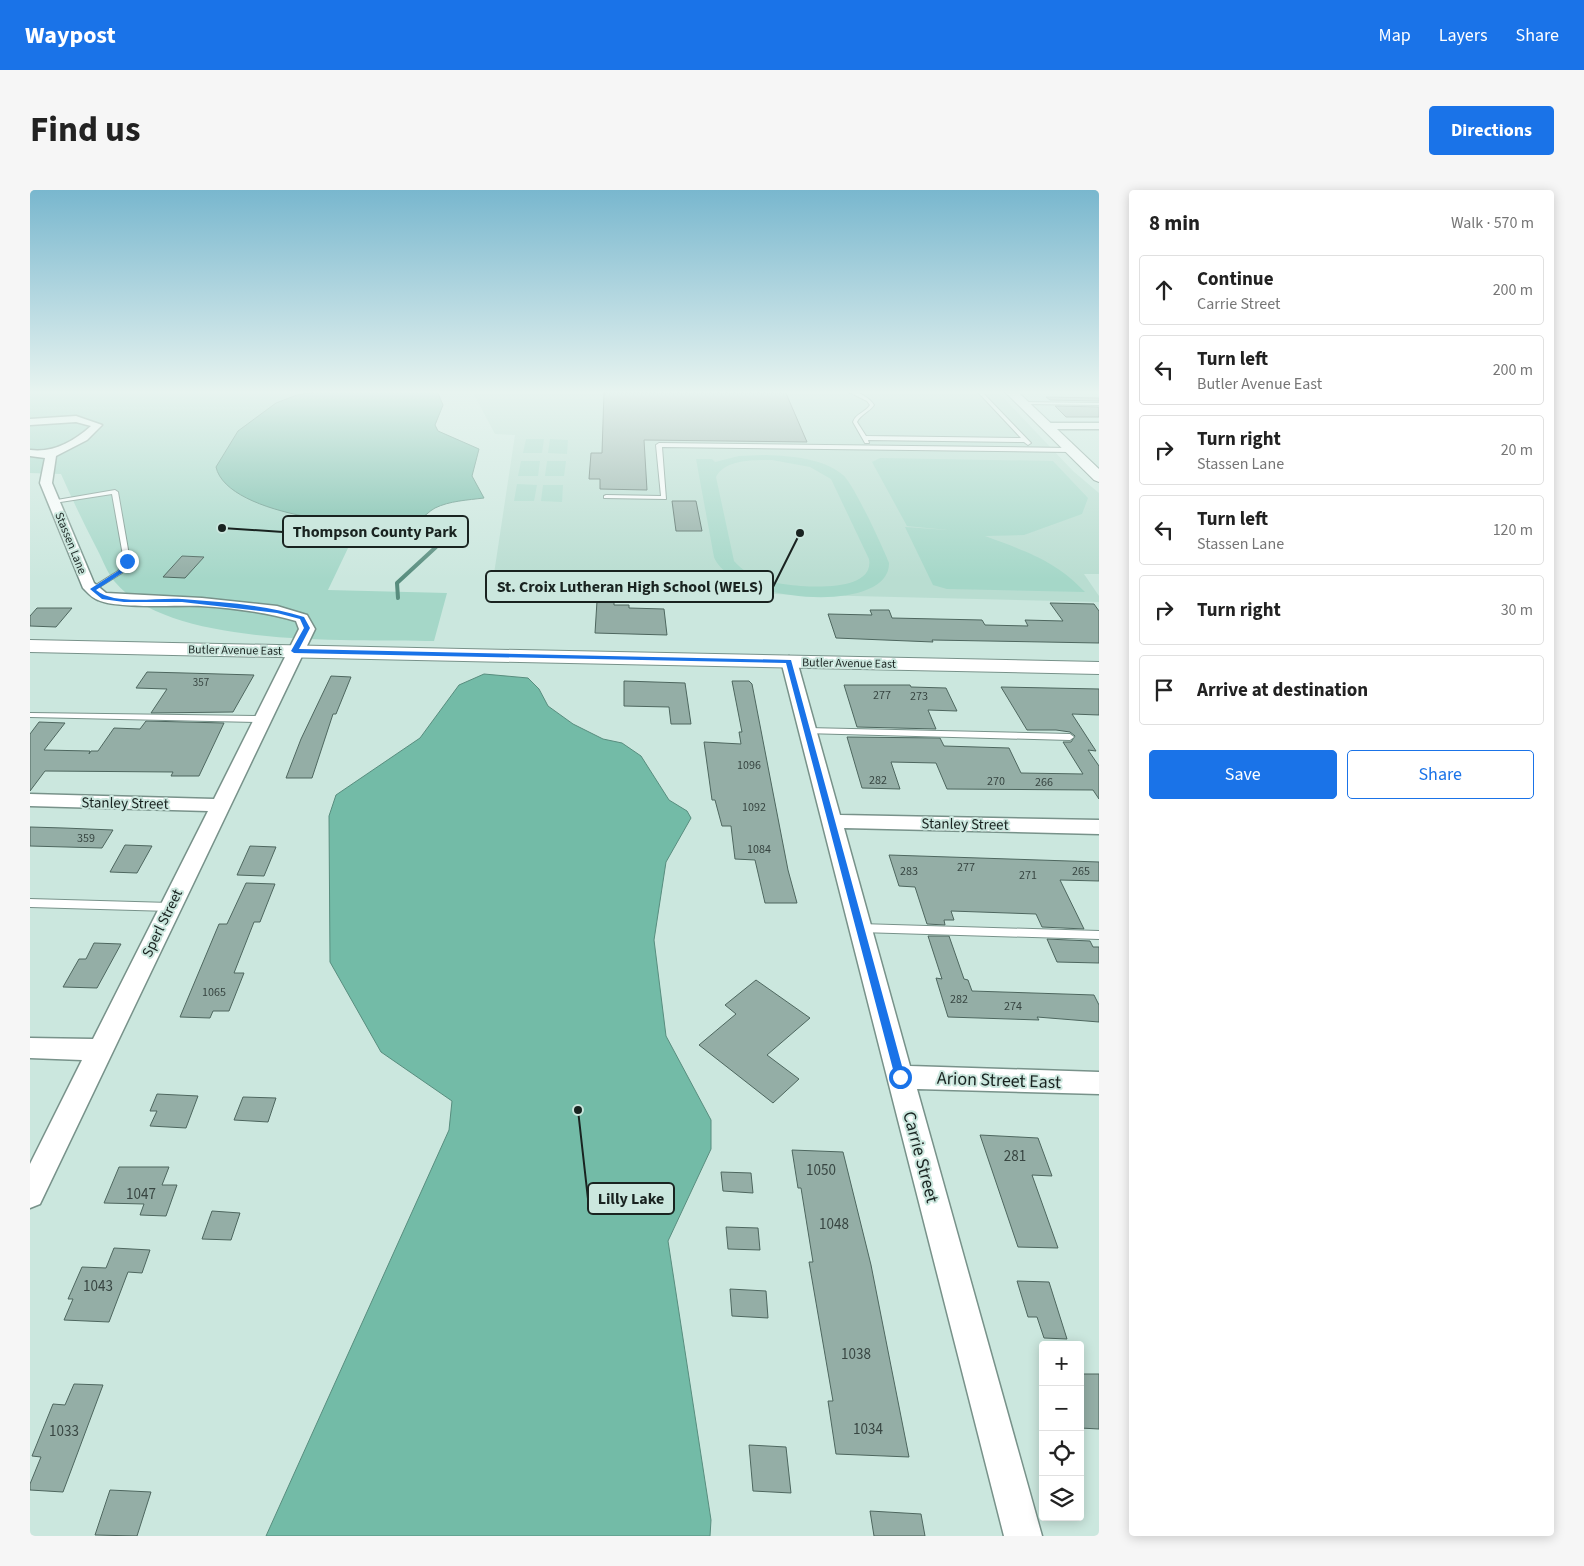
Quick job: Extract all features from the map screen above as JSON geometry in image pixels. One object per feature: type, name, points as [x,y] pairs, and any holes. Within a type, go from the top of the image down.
[{"type":"street","points":[[48,454],[52,454]]},
{"type":"street","name":"Stassen Lane","points":[[52,454],[46,483],[88,585],[102,598],[202,602],[277,611],[302,618],[307,628],[294,651]]},
{"type":"street","points":[[1076,454],[1099,477]]},
{"type":"street","name":"Butler Avenue East","points":[[30,646],[1099,668]]},
{"type":"street","name":"Sperl Street","points":[[30,1194],[294,651]]},
{"type":"street","name":"Carrie Street","points":[[789,662],[1023,1536]]},
{"type":"street","name":"Stanley Street","points":[[30,800],[220,805]]},
{"type":"street","name":"Stanley Street","points":[[831,821],[1099,827]]},
{"type":"street","points":[[30,1048],[100,1050]]},
{"type":"street","name":"Arion Street East","points":[[900,1077],[1099,1083]]},
{"type":"lane","points":[[606,497],[664,498],[660,454]]},
{"type":"lane","points":[[54,501],[115,492],[127,561],[120,572],[93,589]]},
{"type":"lane","points":[[30,715],[261,719]]},
{"type":"lane","points":[[807,731],[1070,737]]},
{"type":"lane","points":[[30,903],[170,907]]},
{"type":"lane","points":[[860,928],[1099,935]]},
{"type":"shaded area","points":[[30,454],[393,454],[328,590],[447,593],[434,641],[312,639],[265,636],[219,630],[177,619],[141,604],[115,582],[78,512],[61,474],[30,473]]},
{"type":"shaded area","points":[[224,454],[478,454],[472,476],[484,498],[446,504],[433,509],[419,519],[399,523],[340,521],[306,517],[274,509],[247,498],[226,484],[216,467]]},
{"type":"shaded area","points":[[512,454],[1057,454],[1073,471],[1099,493],[1099,574],[1084,574],[1099,596],[1099,602],[492,587]]},
{"type":"shaded area","points":[[766,455],[806,459],[826,465],[843,475],[848,480],[860,502],[889,563],[882,580],[864,591],[839,596],[808,597],[777,593],[749,584],[726,572],[714,557],[696,459],[712,459],[715,462],[739,456]],"holes":[[[772,460],[810,467],[831,479],[869,559],[867,571],[858,580],[826,586],[789,585],[763,580],[751,575],[734,561],[716,477],[726,467],[749,461]]]},
{"type":"shaded area","points":[[880,458],[1053,461],[1088,498],[1082,514],[1024,535],[985,536],[1051,564],[1085,592],[947,589],[933,585],[905,527],[947,530],[907,526],[872,462]]},
{"type":"shaded area","points":[[521,461],[540,461],[538,476],[518,476]]},
{"type":"shaded area","points":[[547,461],[566,461],[564,476],[545,476]]},
{"type":"shaded area","points":[[517,484],[537,485],[534,501],[514,501]]},
{"type":"shaded area","points":[[543,485],[563,485],[562,502],[541,501]]},
{"type":"shaded area","points":[[484,674],[528,678],[539,689],[548,706],[573,724],[603,739],[622,743],[641,756],[669,800],[687,811],[691,818],[666,862],[654,940],[666,1036],[711,1120],[711,1149],[668,1241],[711,1520],[710,1536],[266,1536],[449,1130],[452,1101],[381,1052],[330,962],[329,816],[336,795],[420,738],[459,685]]},
{"type":"building","points":[[591,454],[645,454],[647,490],[600,489],[600,479],[589,479]]},
{"type":"building","points":[[672,501],[696,501],[702,531],[676,531]]},
{"type":"building","points":[[182,556],[204,557],[185,578],[163,577]]},
{"type":"building","points":[[597,601],[614,602],[614,605],[629,605],[629,608],[664,609],[667,635],[595,633]]},
{"type":"building","points":[[1050,603],[1094,604],[1099,611],[1099,643],[932,640],[933,642],[836,638],[828,614],[872,615],[870,610],[889,610],[892,618],[982,620],[985,625],[1028,626],[1025,620],[1063,621]]},
{"type":"building","points":[[37,608],[72,608],[56,627],[30,626],[30,616]]},
{"type":"building","points":[[147,672],[254,675],[233,712],[151,713],[167,689],[136,688]]},
{"type":"building","points":[[331,676],[351,677],[336,714],[333,714],[312,778],[286,778],[301,739]]},
{"type":"building","points":[[624,681],[685,683],[691,724],[671,724],[669,707],[624,706]]},
{"type":"building","points":[[732,681],[749,681],[752,684],[788,870],[797,903],[765,903],[755,860],[735,859],[731,826],[722,826],[715,800],[712,800],[704,742],[741,744],[739,732],[742,732]]},
{"type":"building","points":[[844,685],[910,685],[911,687],[946,688],[957,711],[928,710],[936,729],[857,727]]},
{"type":"building","points":[[1001,687],[1099,689],[1099,715],[1072,714],[1096,751],[1088,750],[1099,766],[1099,799],[1093,790],[947,789],[936,763],[891,762],[900,789],[862,788],[847,737],[940,738],[944,746],[1009,748],[1021,773],[1083,774],[1063,742],[1071,742],[1075,736],[1070,732],[1056,730],[1027,730]]},
{"type":"building","points":[[146,721],[224,723],[199,776],[171,776],[173,772],[45,771],[30,791],[30,734],[39,722],[65,723],[44,750],[90,751],[89,754],[91,751],[98,751],[114,728],[140,729]]},
{"type":"building","points":[[30,827],[113,830],[102,848],[30,846]]},
{"type":"building","points":[[125,845],[152,846],[137,873],[110,872]]},
{"type":"building","points":[[250,846],[276,847],[264,876],[237,875]]},
{"type":"building","points":[[889,855],[1099,862],[1099,881],[1060,880],[1084,929],[1042,927],[1036,914],[951,911],[954,920],[944,920],[945,925],[927,924],[915,887],[899,886]]},
{"type":"building","points":[[246,883],[275,884],[260,922],[254,922],[234,973],[244,973],[229,1011],[213,1011],[210,1018],[180,1017],[219,924],[227,924]]},
{"type":"building","points":[[928,936],[949,936],[964,979],[968,980],[972,991],[1094,995],[1099,1005],[1099,1022],[1037,1017],[1039,1020],[948,1017],[936,978],[942,979]]},
{"type":"building","points":[[1047,939],[1090,941],[1093,947],[1099,947],[1099,963],[1057,962]]},
{"type":"building","points":[[94,943],[121,944],[97,988],[63,987],[79,959],[86,959]]},
{"type":"building","points":[[756,980],[810,1018],[767,1055],[799,1079],[773,1103],[699,1045],[736,1014],[725,1005]]},
{"type":"building","points":[[157,1094],[198,1096],[186,1128],[150,1126],[157,1111],[150,1111]]},
{"type":"building","points":[[243,1097],[276,1098],[268,1122],[234,1120]]},
{"type":"building","points":[[980,1135],[1038,1138],[1052,1176],[1032,1175],[1058,1248],[1018,1247]]},
{"type":"building","points":[[792,1150],[843,1152],[871,1265],[909,1457],[836,1454],[828,1401],[833,1401],[809,1262],[813,1262],[801,1188],[798,1188]]},
{"type":"building","points":[[119,1167],[169,1167],[162,1185],[177,1185],[166,1216],[140,1215],[144,1204],[104,1203]]},
{"type":"building","points":[[721,1172],[751,1173],[753,1193],[723,1191]]},
{"type":"building","points":[[212,1211],[240,1213],[231,1240],[202,1239]]},
{"type":"building","points":[[726,1227],[758,1228],[760,1250],[728,1249]]},
{"type":"building","points":[[114,1248],[150,1250],[142,1273],[128,1272],[109,1322],[64,1320],[73,1299],[68,1299],[82,1267],[106,1268]]},
{"type":"building","points":[[1017,1281],[1049,1282],[1067,1339],[1044,1338],[1037,1317],[1028,1317]]},
{"type":"building","points":[[730,1289],[766,1291],[768,1318],[732,1316]]},
{"type":"building","points":[[1084,1374],[1099,1374],[1099,1429],[1084,1428]]},
{"type":"building","points":[[74,1384],[103,1385],[63,1492],[30,1490],[30,1484],[41,1457],[32,1456],[53,1404],[65,1405]]},
{"type":"building","points":[[749,1445],[786,1447],[791,1493],[753,1491]]},
{"type":"building","points":[[110,1490],[151,1492],[137,1536],[95,1535]]},
{"type":"building","points":[[870,1511],[921,1514],[925,1536],[874,1536]]},
{"type":"waterway","points":[[398,598],[397,583],[436,547],[443,536],[439,527],[420,518]]},
{"type":"place","name":"Thompson County Park","points":[[222,528]]},
{"type":"place","name":"St. Croix Lutheran High School (WELS)","points":[[800,533]]},
{"type":"place","name":"Lilly Lake","points":[[578,1110]]},
{"type":"route","points":[[127,561],[120,572],[93,589],[102,598],[182,600],[277,611],[302,618],[307,628],[294,651],[789,662],[900,1077]]}]
